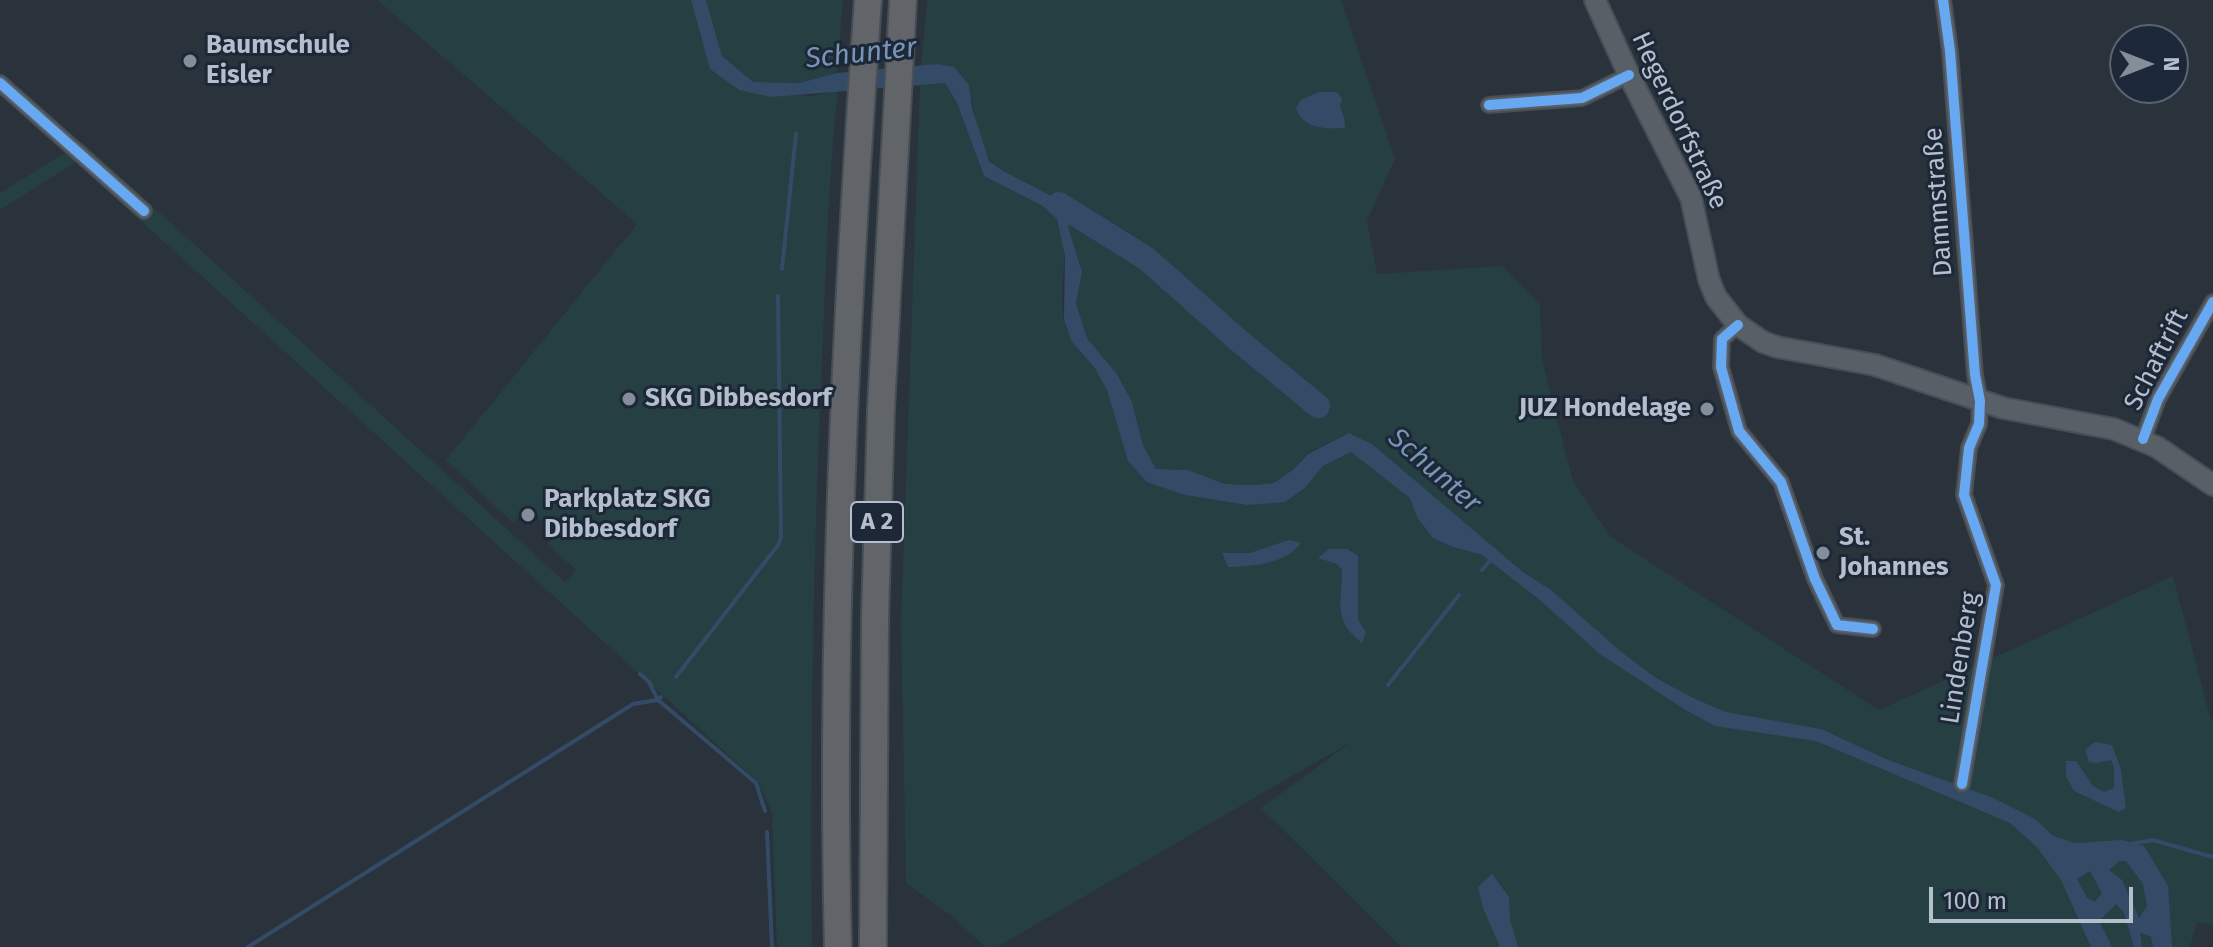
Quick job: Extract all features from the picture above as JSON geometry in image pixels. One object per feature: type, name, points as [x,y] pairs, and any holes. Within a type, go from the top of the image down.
[{"type":"highway","name":"A 2","points":[[838,947],[838,622],[852,230],[868,0]]},
{"type":"highway","name":"A 2","points":[[873,941],[880,439],[903,0]]},
{"type":"main road","name":"Hegerdorfstraße","points":[[1595,0],[1691,198],[1712,289],[1738,325],[1763,342],[1777,347],[1875,365],[2003,408],[2114,429],[2143,439],[2213,485]]},
{"type":"street","name":"Dammstraße","points":[[1943,0],[1950,51],[1975,375],[1980,401]]},
{"type":"street","points":[[1489,105],[1582,98],[1629,75]]},
{"type":"street","points":[[0,83],[144,211]]},
{"type":"street","name":"Schaftrift","points":[[2143,439],[2158,399],[2213,302]]},
{"type":"street","points":[[1738,325],[1722,339],[1721,367],[1739,431],[1781,482],[1815,579],[1837,625],[1873,629]]},
{"type":"street","name":"Lindenberg","points":[[1962,784],[1996,585],[1964,495],[1969,448],[1979,424],[1980,401]]},
{"type":"green space","points":[[377,0],[691,0],[701,38],[739,90],[812,96],[838,90],[828,226],[816,509],[812,947],[777,947],[772,813],[758,782],[76,162],[0,210],[0,193],[82,142],[565,582],[576,570],[547,544],[556,533],[527,508],[513,523],[446,460],[637,224]]},
{"type":"green space","points":[[706,0],[843,0],[837,73],[799,83],[753,82],[722,56]]},
{"type":"green space","points":[[927,0],[1341,0],[1395,159],[1367,221],[1377,274],[1503,266],[1540,305],[1542,359],[1573,481],[1611,537],[1879,710],[2173,576],[2213,720],[2213,925],[2197,922],[2190,947],[1401,947],[1261,808],[1351,742],[997,947],[985,947],[953,917],[906,883],[901,622],[920,84],[945,83],[957,103],[984,176],[1035,201],[1057,220],[1064,246],[1062,299],[1065,324],[1108,390],[1128,461],[1185,495],[1246,505],[1306,487],[1323,466],[1351,452],[1411,498],[1417,517],[1453,547],[1482,555],[1541,601],[1551,590],[1523,572],[1372,444],[1349,433],[1308,453],[1294,469],[1274,483],[1225,484],[1188,470],[1156,469],[1143,445],[1132,402],[1117,374],[1087,338],[1076,303],[1082,272],[1069,230],[1065,204],[1009,175],[993,163],[980,138],[969,85],[937,64],[921,66]]},
{"type":"water","points":[[691,0],[706,0],[722,56],[753,82],[799,83],[837,73],[937,64],[954,67],[969,85],[972,108],[989,161],[1065,203],[1069,230],[1082,272],[1076,303],[1087,338],[1117,374],[1132,402],[1143,445],[1156,469],[1188,470],[1225,484],[1274,483],[1308,454],[1349,433],[1372,444],[1523,572],[1551,590],[1620,651],[1656,678],[1695,699],[1726,712],[1821,729],[1888,760],[1991,797],[2035,819],[2053,836],[2075,843],[2122,840],[2144,846],[2168,886],[2172,947],[2153,947],[2151,937],[2140,932],[2142,947],[2134,947],[2124,913],[2116,904],[2099,921],[2112,947],[2091,947],[2061,880],[2037,847],[2010,823],[1816,741],[1715,726],[1684,709],[1600,654],[1541,601],[1482,555],[1433,538],[1417,517],[1410,498],[1351,452],[1323,466],[1306,487],[1285,502],[1247,505],[1185,495],[1147,482],[1128,461],[1107,390],[1094,367],[1072,342],[1064,320],[1065,256],[1057,219],[1043,206],[984,176],[957,103],[945,83],[771,97],[739,90],[710,69]],"holes":[[[2119,861],[2126,861],[2143,884],[2147,906],[2139,918],[2122,880],[2109,870]],[[2090,871],[2102,893],[2095,902],[2087,898],[2077,879]]]},
{"type":"water","points":[[1319,92],[1337,92],[1342,99],[1340,107],[1345,128],[1316,126],[1299,115],[1296,108],[1301,100]]},
{"type":"water","points":[[1289,540],[1301,543],[1287,555],[1258,565],[1228,567],[1222,553],[1250,553]]},
{"type":"water","points":[[1329,549],[1347,549],[1358,556],[1358,620],[1366,632],[1362,643],[1342,618],[1342,570],[1337,564],[1318,558]]},
{"type":"water","points":[[2095,742],[2112,745],[2121,770],[2126,808],[2119,812],[2074,791],[2066,776],[2066,761],[2076,761],[2093,786],[2104,792],[2114,788],[2111,760],[2089,762],[2085,750]]},
{"type":"water","points":[[1492,874],[1509,897],[1510,920],[1518,947],[1500,947],[1483,908],[1478,887]]},
{"type":"waterway","points":[[782,269],[796,134]]},
{"type":"waterway","points":[[1059,204],[1147,259],[1318,406]]},
{"type":"waterway","points":[[676,677],[781,538],[778,296]]},
{"type":"waterway","points":[[1482,570],[1491,559]]},
{"type":"waterway","points":[[1388,685],[1459,595]]},
{"type":"waterway","points":[[640,674],[649,682],[658,700],[756,783],[765,811]]},
{"type":"waterway","points":[[248,947],[633,704],[661,697]]},
{"type":"waterway","points":[[767,832],[772,947]]},
{"type":"waterway","points":[[2130,844],[2153,840],[2213,857]]},
{"type":"cycle path","points":[[1943,0],[1950,51],[1975,375],[1980,401],[1979,424],[1969,448],[1964,495],[1996,585],[1962,784]]},
{"type":"cycle path","points":[[1489,105],[1582,98],[1629,75]]},
{"type":"cycle path","points":[[0,83],[144,211]]},
{"type":"cycle path","points":[[2143,439],[2158,399],[2213,302]]},
{"type":"cycle path","points":[[1738,325],[1722,339],[1721,367],[1739,431],[1781,482],[1815,579],[1837,625],[1873,629]]},
{"type":"place","name":"Baumschule Eisler","points":[[190,61]]},
{"type":"place","name":"SKG Dibbesdorf","points":[[629,399]]},
{"type":"place","name":"JUZ Hondelage","points":[[1707,409]]},
{"type":"place","name":"Parkplatz SKG Dibbesdorf","points":[[528,515]]},
{"type":"place","name":"St. Johannes","points":[[1823,553]]},
{"type":"water label","name":"Schunter","points":[[861,54]]},
{"type":"water label","name":"Schunter","points":[[1434,471]]}]
